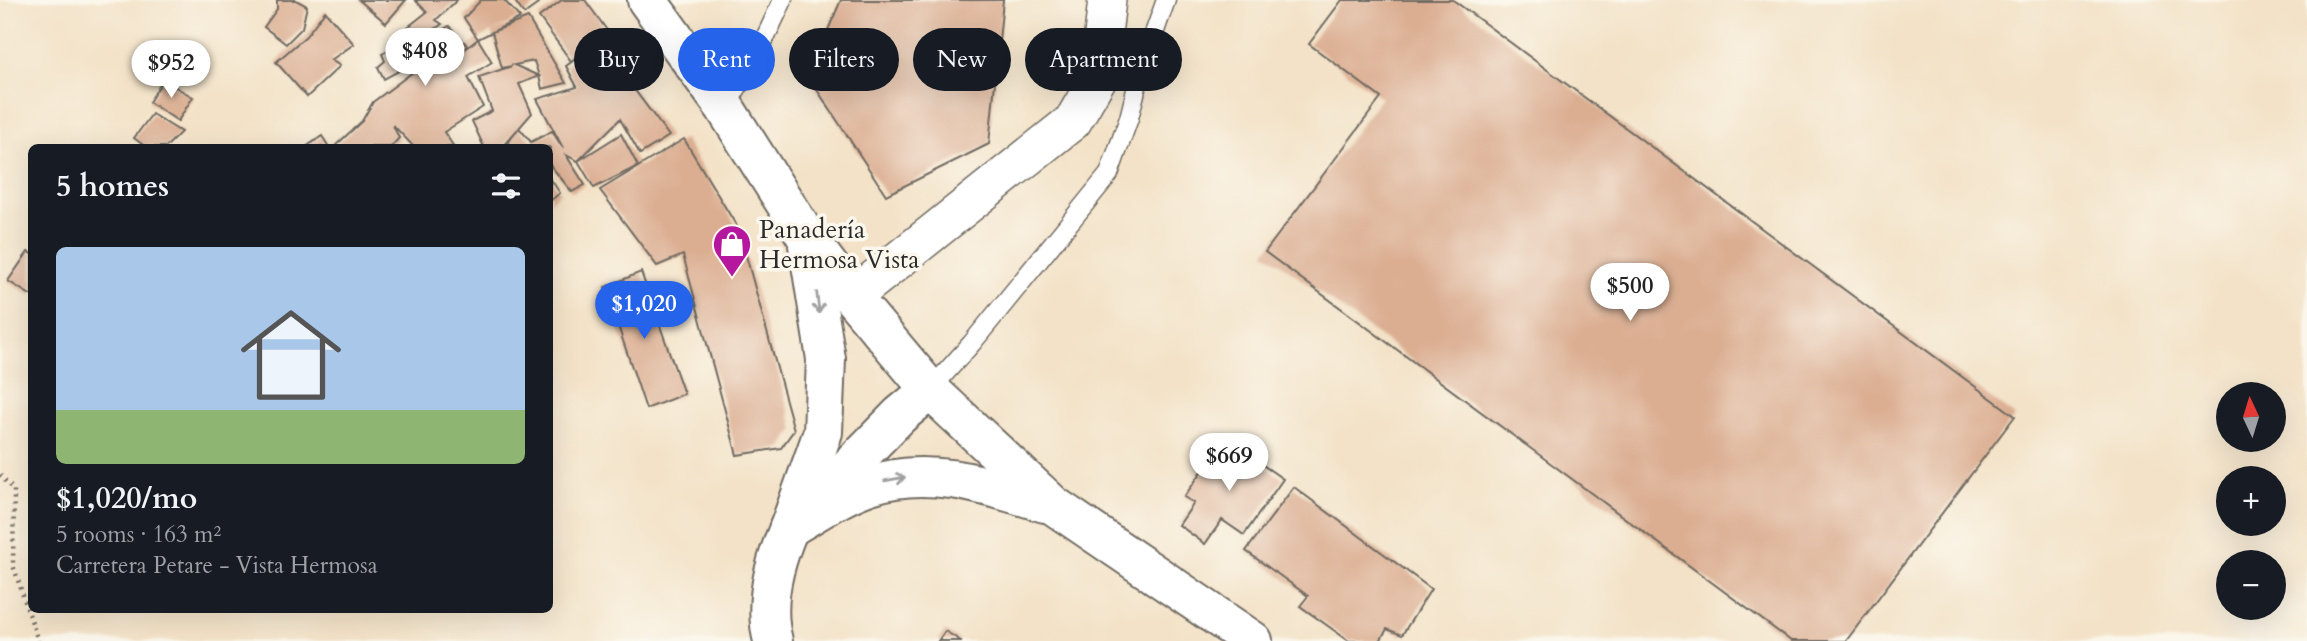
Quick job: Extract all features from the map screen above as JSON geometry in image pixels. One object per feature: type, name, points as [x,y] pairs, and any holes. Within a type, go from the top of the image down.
[{"type":"main road","points":[[647,0],[725,108],[806,236],[852,297],[930,390],[1053,505],[1252,641]]},
{"type":"main road","points":[[773,641],[770,628],[771,588],[779,551],[823,432],[825,359],[806,236]]},
{"type":"main road","points":[[789,527],[900,415],[930,390]]},
{"type":"main road","points":[[789,527],[868,486],[898,477],[961,480],[1053,505]]},
{"type":"street","points":[[852,297],[1073,121],[1098,78],[1107,0]]},
{"type":"lane","points":[[725,108],[757,55],[783,0]]},
{"type":"lane","points":[[930,390],[972,343],[1109,174],[1166,0]]},
{"type":"path","points":[[0,475],[14,490],[13,565],[28,611]]},
{"type":"path","points":[[29,613],[38,641]]},
{"type":"building","points":[[277,0],[296,0],[307,6],[302,28],[286,44],[264,27],[277,9]]},
{"type":"building","points":[[359,0],[406,0],[386,23]]},
{"type":"building","points":[[415,0],[457,0],[436,20],[442,24],[424,37],[429,38],[449,26],[468,46],[446,59],[448,63],[478,39],[492,62],[468,77],[483,107],[444,132],[452,144],[411,144],[393,125],[399,138],[394,144],[337,144],[362,121],[373,102],[413,72],[406,53],[412,49],[399,34],[427,12]]},
{"type":"building","points":[[481,0],[504,0],[520,18],[478,39],[464,18]]},
{"type":"building","points":[[514,0],[536,0],[538,4],[524,14]]},
{"type":"building","points":[[562,0],[585,0],[605,28],[574,28],[574,59],[571,61],[539,17]]},
{"type":"building","points":[[841,0],[1003,0],[1000,28],[913,28],[913,91],[994,91],[989,144],[886,195],[818,91],[899,91],[899,28],[829,28]]},
{"type":"building","points":[[1342,0],[1453,0],[2015,416],[1846,641],[1791,641],[1265,252],[1381,98],[1309,44]]},
{"type":"building","points":[[325,11],[354,44],[331,60],[340,66],[307,97],[276,62],[306,36]]},
{"type":"building","points":[[528,18],[566,83],[542,89],[539,76],[519,84],[532,113],[519,128],[531,142],[552,131],[563,148],[537,99],[574,88],[574,91],[635,91],[669,136],[640,154],[620,119],[578,161],[566,155],[585,185],[572,192],[553,168],[553,144],[507,144],[518,129],[505,144],[483,144],[472,121],[492,111],[479,77],[512,66],[502,68],[492,32]],"holes":[[[534,61],[539,76],[514,65]]]},
{"type":"building","points":[[402,41],[407,46],[400,49],[410,65],[384,79],[378,67],[385,61],[382,54]]},
{"type":"building","points":[[574,60],[574,81],[566,66]]},
{"type":"building","points":[[163,80],[193,97],[178,121],[149,102]]},
{"type":"building","points":[[152,114],[181,132],[169,144],[142,144],[134,138]]},
{"type":"building","points":[[621,134],[638,166],[594,188],[578,161]]},
{"type":"building","points":[[322,136],[327,144],[310,144]]},
{"type":"building","points":[[684,139],[739,230],[794,430],[781,448],[737,455],[683,255],[657,266],[600,190]]},
{"type":"building","points":[[553,182],[560,193],[553,199]]},
{"type":"building","points":[[28,252],[28,294],[8,281]]},
{"type":"building","points":[[641,272],[684,394],[646,409],[605,287]]},
{"type":"building","points":[[1225,439],[1283,479],[1244,535],[1222,520],[1205,544],[1179,525],[1194,503],[1184,497]]},
{"type":"building","points":[[1294,487],[1431,589],[1402,635],[1387,629],[1380,641],[1349,641],[1300,606],[1308,596],[1246,551]]},
{"type":"building","points":[[945,631],[961,641],[938,641]]},
{"type":"place","name":"Panadería Hermosa Vista","points":[[732,278]]}]
